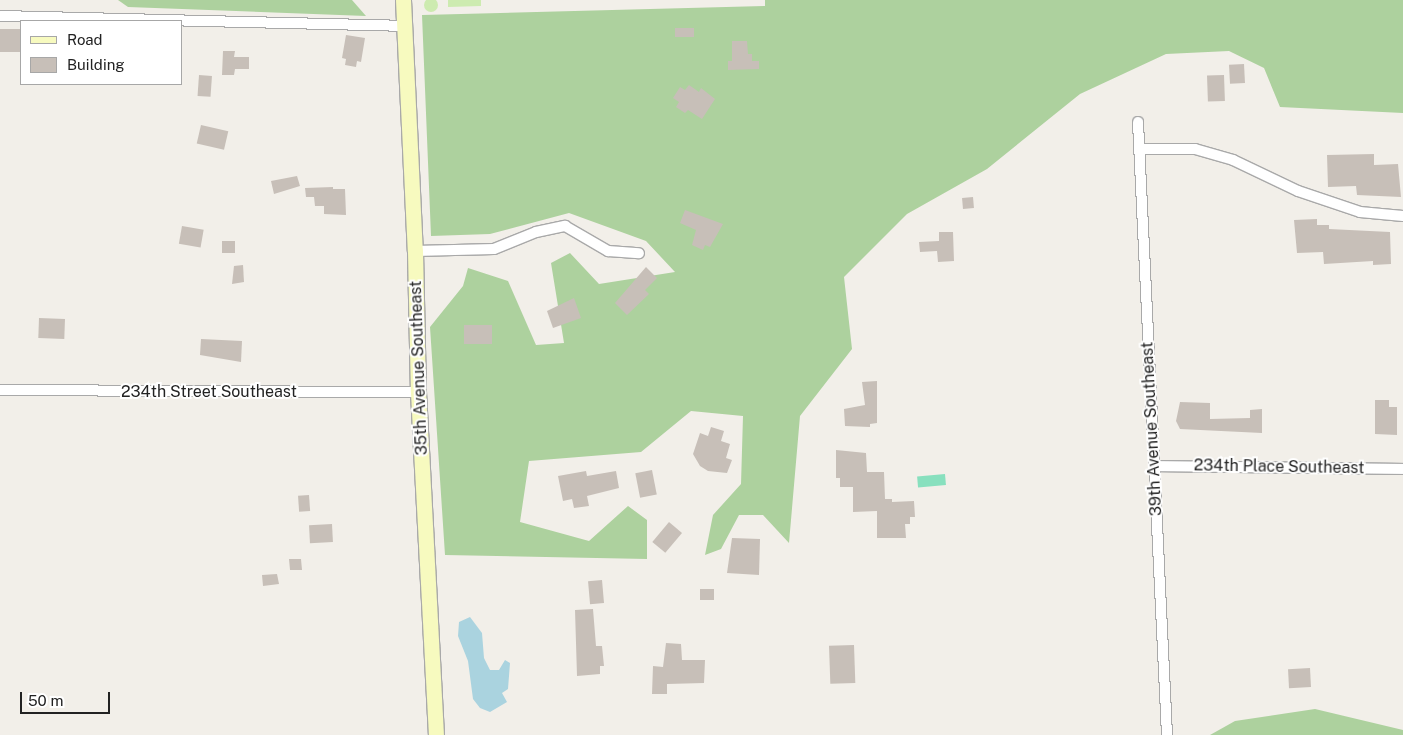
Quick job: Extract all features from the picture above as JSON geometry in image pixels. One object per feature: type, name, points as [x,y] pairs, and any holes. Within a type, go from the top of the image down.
[{"type":"street","name":"35th Avenue Southeast","points":[[403,0],[415,251],[418,392],[436,735]]},
{"type":"street","points":[[0,16],[162,20]]},
{"type":"street","points":[[182,21],[404,26]]},
{"type":"street","name":"39th Avenue Southeast","points":[[1138,122],[1167,735]]},
{"type":"street","points":[[1139,148],[1195,149],[1233,160],[1298,191],[1360,212],[1403,216]]},
{"type":"street","points":[[415,251],[494,249],[536,232],[565,226],[608,250],[639,253]]},
{"type":"street","name":"234th Street Southeast","points":[[0,390],[418,392]]},
{"type":"street","name":"234th Place Southeast","points":[[1154,466],[1403,468]]},
{"type":"green space","points":[[427,-1],[435,-1],[438,2],[438,8],[434,12],[428,12],[424,8],[424,2]]},
{"type":"green space","points":[[118,0],[352,0],[366,16],[128,7]]},
{"type":"green space","points":[[448,0],[481,0],[481,6],[448,7]]},
{"type":"green space","points":[[765,0],[1403,0],[1403,113],[1280,107],[1264,68],[1229,51],[1166,54],[1080,94],[987,169],[907,214],[844,277],[852,349],[800,416],[789,543],[763,515],[739,515],[721,549],[705,555],[713,515],[741,484],[743,416],[691,411],[641,452],[529,461],[520,522],[589,541],[628,506],[647,520],[647,559],[445,555],[430,327],[463,286],[468,268],[508,281],[536,345],[564,343],[551,263],[570,253],[599,284],[675,272],[646,241],[569,213],[490,234],[431,236],[422,15],[765,6]]},
{"type":"green space","points":[[945,474],[946,485],[918,487],[917,476]]},
{"type":"green space","points":[[1315,709],[1403,730],[1403,735],[1210,735],[1235,721]]},
{"type":"water","points":[[470,617],[482,633],[484,658],[490,670],[499,670],[505,660],[510,663],[508,689],[502,693],[507,702],[490,712],[480,708],[473,699],[468,661],[458,636],[459,622]]},
{"type":"building","points":[[675,28],[694,28],[694,37],[675,37]]},
{"type":"building","points":[[0,29],[20,29],[20,52],[0,52]]},
{"type":"building","points":[[346,35],[365,38],[361,62],[357,61],[356,67],[345,65],[346,59],[342,58]]},
{"type":"building","points":[[732,41],[747,41],[748,54],[752,54],[752,61],[759,61],[759,69],[728,70],[728,61],[732,61]]},
{"type":"building","points":[[223,51],[235,51],[234,57],[249,57],[249,69],[235,69],[234,75],[222,75]]},
{"type":"building","points":[[1244,64],[1245,83],[1230,84],[1229,65]]},
{"type":"building","points":[[199,75],[212,76],[211,97],[198,96]]},
{"type":"building","points":[[1224,75],[1225,101],[1208,102],[1207,76]]},
{"type":"building","points":[[689,85],[699,92],[701,88],[715,99],[702,119],[688,110],[685,113],[676,107],[679,102],[673,98],[680,87],[685,90]]},
{"type":"building","points":[[201,125],[228,131],[224,150],[197,144]]},
{"type":"building","points":[[1374,154],[1374,165],[1398,164],[1401,197],[1357,195],[1356,186],[1328,187],[1327,155]]},
{"type":"building","points":[[297,176],[300,186],[274,194],[271,181]]},
{"type":"building","points":[[333,187],[333,189],[345,189],[346,215],[324,214],[324,206],[315,206],[314,197],[306,197],[305,188]]},
{"type":"building","points":[[973,197],[974,208],[963,209],[962,198]]},
{"type":"building","points":[[685,210],[723,224],[710,247],[705,245],[703,250],[692,245],[696,230],[680,223]]},
{"type":"building","points":[[1317,219],[1317,225],[1329,225],[1329,229],[1390,232],[1391,264],[1373,265],[1373,261],[1324,264],[1323,252],[1297,253],[1294,220]]},
{"type":"building","points":[[182,226],[204,230],[201,248],[179,244]]},
{"type":"building","points":[[939,232],[953,232],[954,261],[938,262],[937,251],[920,252],[919,242],[939,241]]},
{"type":"building","points":[[222,241],[235,241],[235,253],[222,253]]},
{"type":"building","points":[[243,265],[244,282],[232,284],[234,266]]},
{"type":"building","points":[[646,267],[657,278],[645,290],[649,294],[627,315],[615,303]]},
{"type":"building","points":[[574,298],[581,318],[553,328],[547,311]]},
{"type":"building","points":[[39,318],[65,319],[64,339],[38,338]]},
{"type":"building","points":[[464,325],[492,325],[492,344],[464,344]]},
{"type":"building","points":[[201,339],[242,341],[241,362],[200,355]]},
{"type":"building","points":[[877,381],[877,423],[870,424],[870,427],[845,426],[844,409],[865,405],[862,382]]},
{"type":"building","points":[[1375,400],[1389,400],[1389,407],[1397,407],[1397,435],[1375,434]]},
{"type":"building","points":[[1180,402],[1210,403],[1210,419],[1250,418],[1250,410],[1262,409],[1262,433],[1180,429],[1176,421]]},
{"type":"building","points":[[711,427],[724,431],[721,441],[730,444],[726,458],[732,460],[727,473],[708,471],[700,466],[693,454],[700,433],[708,436]]},
{"type":"building","points":[[836,450],[866,453],[867,472],[884,472],[885,499],[892,499],[892,502],[914,501],[915,517],[910,517],[910,524],[905,524],[906,538],[877,538],[877,511],[853,512],[853,487],[840,487],[840,478],[836,478]]},
{"type":"building","points":[[652,470],[657,495],[640,498],[635,473]]},
{"type":"building","points":[[586,471],[587,476],[616,471],[619,488],[587,496],[589,506],[574,508],[572,499],[563,501],[558,476]]},
{"type":"building","points":[[309,495],[310,511],[299,512],[298,496]]},
{"type":"building","points":[[669,522],[682,533],[665,553],[652,542]]},
{"type":"building","points":[[332,524],[333,542],[310,543],[309,525]]},
{"type":"building","points":[[732,538],[760,539],[759,575],[727,573]]},
{"type":"building","points":[[289,559],[301,559],[302,570],[290,570]]},
{"type":"building","points":[[277,574],[279,584],[263,586],[262,575]]},
{"type":"building","points":[[602,580],[604,603],[590,604],[588,581]]},
{"type":"building","points":[[700,589],[714,589],[714,600],[700,600]]},
{"type":"building","points":[[593,609],[596,646],[602,646],[604,666],[600,666],[600,674],[577,676],[575,610]]},
{"type":"building","points":[[666,643],[681,644],[682,660],[705,660],[704,683],[667,684],[667,694],[652,694],[653,666],[663,667]]},
{"type":"building","points":[[854,645],[855,683],[830,684],[829,646]]},
{"type":"building","points":[[1310,668],[1311,687],[1289,688],[1288,669]]}]
